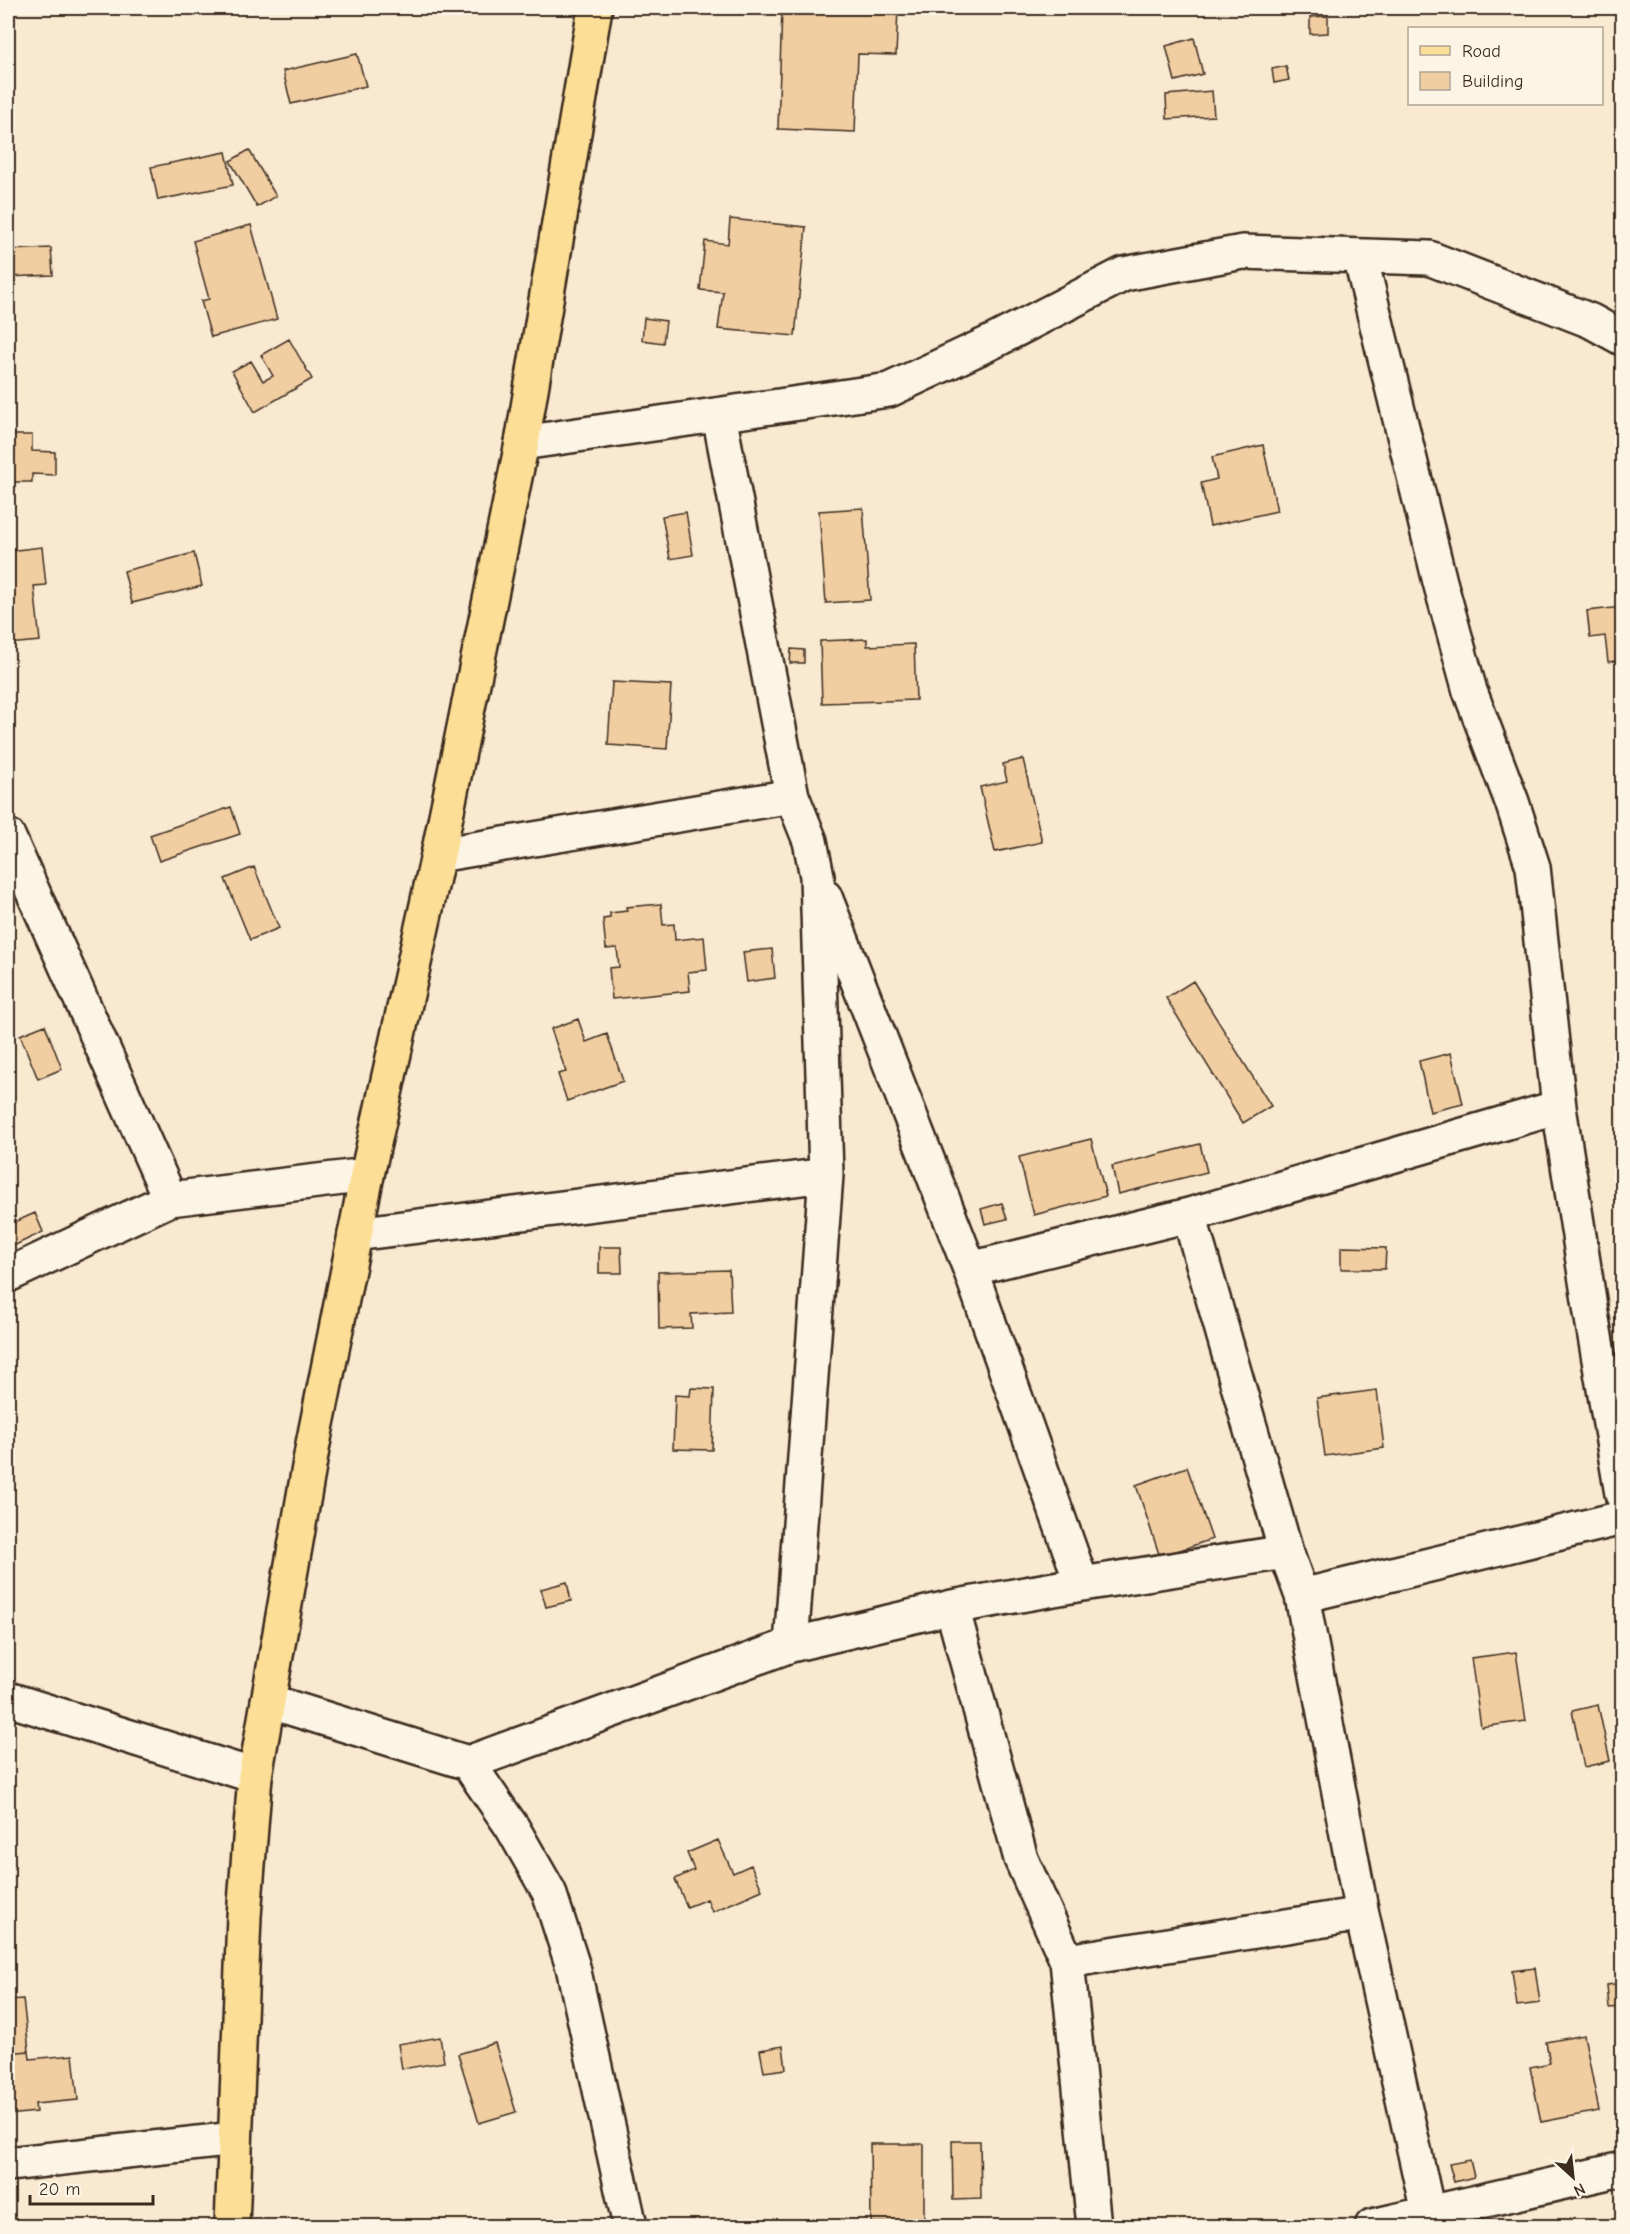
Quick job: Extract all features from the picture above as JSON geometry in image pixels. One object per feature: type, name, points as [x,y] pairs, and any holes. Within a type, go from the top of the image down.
[{"type":"main road","points":[[232,2226],[243,1916],[255,1776],[313,1444],[367,1174],[438,855],[522,443],[595,8]]},
{"type":"street","points":[[522,443],[889,390],[996,340],[1124,274],[1243,252],[1429,258],[1592,321],[1623,338]]},
{"type":"street","points":[[1360,256],[1440,582],[1470,691],[1512,802],[1533,867],[1559,1107],[1591,1313],[1623,1494]]},
{"type":"street","points":[[719,415],[792,796],[810,842],[817,876],[970,1269],[1082,1584]]},
{"type":"street","points":[[438,855],[792,796]]},
{"type":"street","points":[[8,836],[171,1200]]},
{"type":"street","points":[[791,1645],[826,1175],[817,876]]},
{"type":"street","points":[[970,1269],[1189,1215],[1559,1107]]},
{"type":"street","points":[[8,1275],[171,1200],[367,1174]]},
{"type":"street","points":[[355,1234],[826,1175]]},
{"type":"street","points":[[1189,1215],[1286,1552],[1302,1596],[1362,1914],[1430,2220]]},
{"type":"street","points":[[1302,1596],[1623,1518]]},
{"type":"street","points":[[268,1701],[468,1763],[791,1645],[952,1607],[1286,1552]]},
{"type":"street","points":[[952,1607],[1021,1859],[1067,1961],[1094,2226]]},
{"type":"street","points":[[8,1699],[255,1776]]},
{"type":"street","points":[[468,1763],[512,1827],[549,1892],[573,1967],[630,2226]]},
{"type":"street","points":[[1067,1961],[1362,1914]]},
{"type":"street","points":[[8,2164],[235,2139]]},
{"type":"street","points":[[1372,2226],[1430,2220],[1623,2169]]},
{"type":"building","points":[[782,8],[898,8],[896,55],[858,54],[855,132],[778,129]]},
{"type":"building","points":[[1328,16],[1328,33],[1310,34],[1310,17]]},
{"type":"building","points":[[1194,38],[1203,74],[1175,81],[1166,46]]},
{"type":"building","points":[[357,54],[366,86],[291,104],[283,71]]},
{"type":"building","points":[[1286,66],[1289,80],[1274,83],[1272,69]]},
{"type":"building","points":[[1212,91],[1214,116],[1167,119],[1166,95]]},
{"type":"building","points":[[249,150],[276,196],[257,207],[230,161]]},
{"type":"building","points":[[226,152],[233,185],[158,200],[151,167]]},
{"type":"building","points":[[730,219],[806,227],[795,336],[718,329],[723,292],[700,290],[705,241],[728,244]]},
{"type":"building","points":[[251,225],[277,319],[211,337],[201,301],[209,299],[193,241]]},
{"type":"building","points":[[51,248],[53,275],[8,277],[8,250]]},
{"type":"building","points":[[644,318],[666,321],[663,343],[642,340]]},
{"type":"building","points":[[289,339],[312,379],[255,412],[232,371],[251,361],[263,381],[273,376],[261,355]]},
{"type":"building","points":[[10,435],[32,435],[32,451],[55,452],[55,475],[32,474],[32,482],[9,482]]},
{"type":"building","points":[[1263,445],[1277,511],[1210,526],[1201,483],[1217,479],[1212,457]]},
{"type":"building","points":[[863,508],[870,600],[826,603],[819,511]]},
{"type":"building","points":[[686,512],[693,555],[670,559],[662,516]]},
{"type":"building","points":[[42,547],[46,585],[34,586],[40,641],[8,644],[8,551]]},
{"type":"building","points":[[194,553],[202,586],[132,603],[124,571]]},
{"type":"building","points":[[1622,607],[1622,660],[1608,662],[1605,636],[1590,638],[1587,611]]},
{"type":"building","points":[[867,639],[867,646],[914,644],[916,700],[822,703],[820,641]]},
{"type":"building","points":[[791,649],[804,650],[804,663],[790,663]]},
{"type":"building","points":[[612,682],[671,685],[667,749],[608,745]]},
{"type":"building","points":[[1023,759],[1042,842],[995,852],[980,787],[1007,781],[1003,764]]},
{"type":"building","points":[[231,807],[240,834],[159,861],[150,835]]},
{"type":"building","points":[[254,867],[279,928],[250,940],[225,879]]},
{"type":"building","points":[[661,904],[663,925],[674,924],[675,940],[704,937],[707,970],[688,972],[690,991],[612,999],[609,968],[619,967],[617,948],[606,949],[603,919],[610,918],[610,913],[627,911],[626,907]]},
{"type":"building","points":[[772,949],[775,978],[747,982],[743,952]]},
{"type":"building","points":[[1193,981],[1271,1106],[1243,1123],[1166,998]]},
{"type":"building","points":[[578,1019],[586,1042],[607,1034],[623,1081],[567,1101],[558,1074],[566,1072],[551,1029]]},
{"type":"building","points":[[45,1025],[62,1069],[38,1079],[20,1035]]},
{"type":"building","points":[[1451,1053],[1463,1104],[1430,1112],[1419,1061]]},
{"type":"building","points":[[1091,1139],[1106,1196],[1034,1215],[1019,1157]]},
{"type":"building","points":[[1200,1144],[1207,1172],[1118,1194],[1112,1166]]},
{"type":"building","points":[[1002,1203],[1007,1219],[985,1224],[981,1209]]},
{"type":"building","points":[[35,1213],[43,1232],[9,1248],[8,1225]]},
{"type":"building","points":[[599,1247],[621,1247],[622,1273],[599,1273]]},
{"type":"building","points":[[1341,1247],[1386,1248],[1385,1269],[1341,1269]]},
{"type":"building","points":[[729,1270],[731,1312],[691,1314],[692,1328],[659,1329],[658,1272]]},
{"type":"building","points":[[691,1388],[714,1389],[712,1450],[673,1449],[675,1395],[690,1396]]},
{"type":"building","points":[[1377,1390],[1384,1448],[1325,1456],[1317,1398]]},
{"type":"building","points":[[1187,1467],[1212,1539],[1160,1557],[1136,1485]]},
{"type":"building","points":[[567,1582],[571,1601],[546,1607],[541,1589]]},
{"type":"building","points":[[1516,1652],[1526,1721],[1481,1727],[1471,1658]]},
{"type":"building","points":[[1598,1705],[1610,1761],[1584,1767],[1572,1711]]},
{"type":"building","points":[[718,1840],[733,1873],[751,1865],[762,1890],[712,1912],[707,1899],[687,1907],[675,1879],[694,1870],[687,1853]]},
{"type":"building","points":[[1535,1968],[1540,2003],[1517,2006],[1512,1971]]},
{"type":"building","points":[[1622,1983],[1622,2007],[1609,2008],[1607,1985]]},
{"type":"building","points":[[23,1999],[29,2051],[8,2053],[8,2000]]},
{"type":"building","points":[[1584,2035],[1599,2111],[1541,2122],[1530,2067],[1550,2063],[1546,2042]]},
{"type":"building","points":[[440,2037],[444,2062],[402,2069],[398,2044]]},
{"type":"building","points":[[495,2043],[516,2112],[479,2123],[458,2054]]},
{"type":"building","points":[[783,2046],[786,2069],[764,2072],[760,2050]]},
{"type":"building","points":[[29,2051],[30,2059],[73,2055],[78,2100],[35,2104],[36,2112],[8,2115],[8,2053]]},
{"type":"building","points":[[952,2141],[980,2141],[981,2199],[953,2200]]},
{"type":"building","points":[[870,2144],[924,2144],[924,2222],[871,2223]]},
{"type":"building","points":[[1470,2160],[1474,2177],[1454,2182],[1449,2164]]}]
